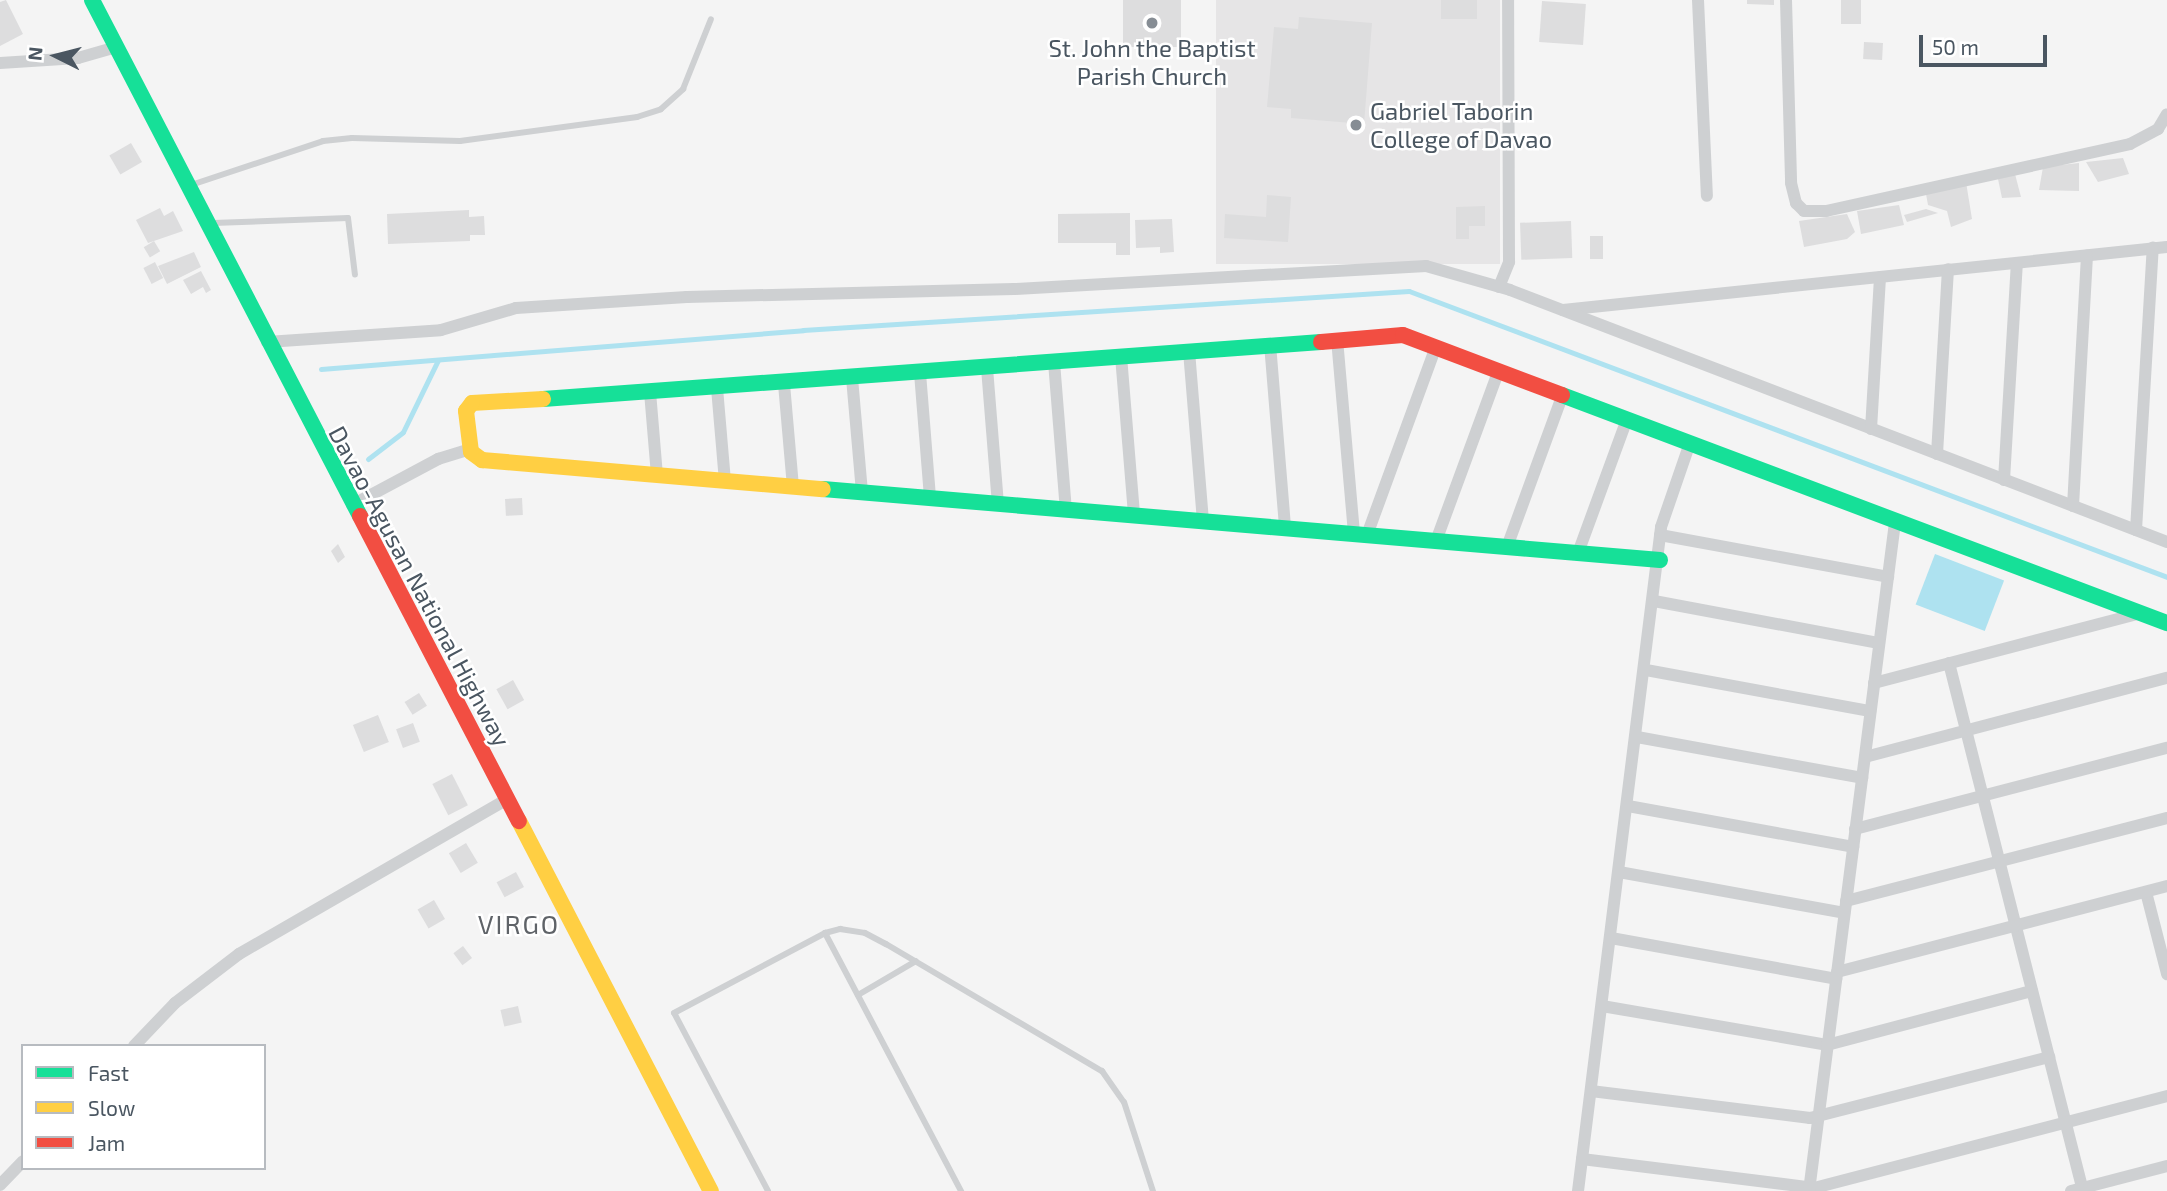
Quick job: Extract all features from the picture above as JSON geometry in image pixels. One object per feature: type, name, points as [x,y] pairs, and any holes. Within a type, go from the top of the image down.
[{"type":"main road","name":"Davao-Agusan National Highway","points":[[92,0],[352,506],[711,1191]]},
{"type":"main road","points":[[1660,559],[482,460],[471,449],[466,414],[472,404],[852,379],[1393,334],[1436,346],[2167,623]]},
{"type":"street","points":[[1499,287],[1509,262],[1508,0]]},
{"type":"street","points":[[1698,0],[1707,196]]},
{"type":"street","points":[[1786,0],[1791,183],[1796,203],[1804,211],[1825,212],[2130,144],[2158,129],[2167,114]]},
{"type":"street","points":[[0,63],[78,58],[116,47]]},
{"type":"street","points":[[1559,310],[2167,247]]},
{"type":"street","points":[[2136,530],[2153,248]]},
{"type":"street","points":[[2073,506],[2087,255]]},
{"type":"street","points":[[2004,480],[2017,262]]},
{"type":"street","points":[[267,342],[441,330],[516,308],[687,298],[1014,289],[1404,266],[1446,270],[1499,287],[2167,542]]},
{"type":"street","points":[[1937,454],[1948,270]]},
{"type":"street","points":[[1871,429],[1880,276]]},
{"type":"street","points":[[1337,339],[1360,534]]},
{"type":"street","points":[[1270,344],[1285,528]]},
{"type":"street","points":[[1360,534],[1436,346]]},
{"type":"street","points":[[1189,351],[1203,521]]},
{"type":"street","points":[[1121,356],[1134,515]]},
{"type":"street","points":[[1054,362],[1066,510]]},
{"type":"street","points":[[987,368],[998,504]]},
{"type":"street","points":[[1436,541],[1499,370]]},
{"type":"street","points":[[919,373],[930,498]]},
{"type":"street","points":[[852,379],[862,492]]},
{"type":"street","points":[[784,384],[793,486]]},
{"type":"street","points":[[717,388],[725,481]]},
{"type":"street","points":[[650,392],[657,475]]},
{"type":"street","points":[[1507,547],[1563,394]]},
{"type":"street","points":[[1578,553],[1627,419]]},
{"type":"street","points":[[1578,1191],[1660,559],[1660,535],[1690,443]]},
{"type":"street","points":[[352,506],[438,459],[471,449]]},
{"type":"street","points":[[1809,1189],[1895,522]]},
{"type":"street","points":[[1660,535],[1888,577]]},
{"type":"street","points":[[1654,601],[1879,643]]},
{"type":"street","points":[[1874,683],[2141,613]]},
{"type":"street","points":[[1949,663],[2066,1122],[2079,1190],[2167,1166]]},
{"type":"street","points":[[1646,670],[1870,711]]},
{"type":"street","points":[[1865,757],[2167,678]]},
{"type":"street","points":[[1637,737],[1862,778]]},
{"type":"street","points":[[1855,829],[2167,748]]},
{"type":"street","points":[[136,1044],[175,1003],[239,954],[506,800]]},
{"type":"street","points":[[1628,806],[1853,847]]},
{"type":"street","points":[[1619,872],[1845,907],[2000,861],[2167,818]]},
{"type":"street","points":[[1611,938],[1836,976],[2167,886]]},
{"type":"street","points":[[2146,892],[2165,957],[2167,974]]},
{"type":"street","points":[[1602,1006],[1827,1045],[2032,991]]},
{"type":"street","points":[[1591,1091],[1818,1117],[2049,1057]]},
{"type":"street","points":[[1583,1158],[1809,1189],[2167,1096]]},
{"type":"street","points":[[0,1185],[21,1163]]},
{"type":"lane","points":[[188,187],[323,141],[460,141],[637,117],[661,109],[683,89],[711,19]]},
{"type":"lane","points":[[206,224],[348,218],[355,275]]},
{"type":"lane","points":[[768,1191],[674,1013],[825,933],[840,929],[866,933],[1102,1071],[1124,1102],[1153,1191]]},
{"type":"lane","points":[[825,933],[961,1191]]},
{"type":"lane","points":[[858,995],[916,961]]},
{"type":"shaded area","name":"Gabriel Taborin College of Davao","points":[[1216,0],[1500,0],[1500,264],[1216,264]]},
{"type":"water","points":[[1935,554],[2004,581],[1985,631],[1916,604]]},
{"type":"building","points":[[6,0],[23,34],[0,46],[0,2]]},
{"type":"building","name":"St. John the Baptist Parish Church","points":[[1123,0],[1181,0],[1181,47],[1123,47]]},
{"type":"building","points":[[1441,0],[1477,0],[1477,19],[1441,19]]},
{"type":"building","points":[[1747,0],[1774,0],[1774,5],[1747,4]]},
{"type":"building","points":[[1841,0],[1861,0],[1861,24],[1841,24]]},
{"type":"building","points":[[1542,1],[1586,4],[1583,45],[1539,42]]},
{"type":"building","points":[[1299,17],[1372,23],[1364,124],[1291,118],[1291,109],[1267,107],[1274,27],[1298,29]]},
{"type":"building","points":[[1864,42],[1883,43],[1882,60],[1863,59]]},
{"type":"building","points":[[131,143],[142,162],[120,175],[109,156]]},
{"type":"building","points":[[2123,158],[2129,174],[2098,182],[2086,162]]},
{"type":"building","points":[[2079,163],[2079,191],[2039,190],[2043,167]]},
{"type":"building","points":[[2015,174],[2021,197],[2002,198],[1998,179]]},
{"type":"building","points":[[1966,182],[1972,219],[1951,227],[1947,211],[1928,205],[1926,194]]},
{"type":"building","points":[[1267,195],[1291,197],[1288,242],[1224,238],[1225,214],[1266,217]]},
{"type":"building","points":[[1899,205],[1904,225],[1861,234],[1857,211]]},
{"type":"building","points":[[1485,206],[1485,226],[1469,226],[1469,239],[1456,239],[1456,207]]},
{"type":"building","points":[[160,208],[164,216],[173,211],[183,231],[148,243],[136,220]]},
{"type":"building","points":[[1926,209],[1938,213],[1907,222],[1904,215]]},
{"type":"building","points":[[469,210],[469,217],[484,216],[485,235],[470,235],[470,241],[388,244],[387,214]]},
{"type":"building","points":[[1130,213],[1130,255],[1116,255],[1116,243],[1058,243],[1058,214]]},
{"type":"building","points":[[1847,214],[1855,232],[1847,239],[1804,247],[1799,221]]},
{"type":"building","points":[[1172,219],[1174,252],[1160,253],[1160,247],[1136,248],[1135,220]]},
{"type":"building","points":[[1571,221],[1572,258],[1521,260],[1520,223]]},
{"type":"building","points":[[1590,236],[1603,236],[1603,259],[1590,259]]},
{"type":"building","points":[[154,241],[160,251],[150,257],[144,247]]},
{"type":"building","points":[[194,252],[201,267],[167,284],[158,266]]},
{"type":"building","points":[[155,262],[163,278],[152,284],[143,268]]},
{"type":"building","points":[[201,271],[211,290],[206,293],[203,287],[191,294],[183,280]]},
{"type":"building","points":[[522,498],[523,515],[506,516],[505,499]]},
{"type":"building","points":[[338,544],[345,557],[338,563],[331,551]]},
{"type":"building","points":[[513,680],[524,700],[508,709],[496,689]]},
{"type":"building","points":[[419,693],[427,706],[413,715],[405,702]]},
{"type":"building","points":[[378,715],[389,742],[364,752],[353,725]]},
{"type":"building","points":[[413,723],[420,742],[403,748],[396,729]]},
{"type":"building","points":[[452,774],[468,805],[448,815],[432,784]]},
{"type":"building","points":[[466,843],[478,863],[461,873],[449,853]]},
{"type":"building","points":[[516,872],[524,887],[505,897],[497,882]]},
{"type":"building","points":[[434,900],[445,919],[429,929],[418,910]]},
{"type":"building","points":[[463,946],[472,958],[462,965],[453,953]]},
{"type":"building","points":[[518,1006],[522,1023],[504,1027],[500,1010]]},
{"type":"waterway","points":[[321,369],[803,330],[1409,291],[2167,577]]},
{"type":"waterway","points":[[368,459],[403,432],[438,360]]},
{"type":"traffic: fast","points":[[92,0],[360,516]]},
{"type":"traffic: fast","points":[[543,399],[1321,342]]},
{"type":"traffic: fast","points":[[1562,395],[2167,623]]},
{"type":"traffic: fast","points":[[823,489],[1660,560]]},
{"type":"traffic: slow","points":[[543,399],[472,403],[466,411],[471,452],[482,460],[823,489]]},
{"type":"traffic: slow","points":[[519,821],[711,1191]]},
{"type":"traffic: jam","points":[[1321,342],[1403,335],[1562,395]]},
{"type":"traffic: jam","points":[[360,516],[519,821]]},
{"type":"place","name":"St. John the Baptist Parish Church","points":[[1152,23]]},
{"type":"place","name":"Gabriel Taborin College of Davao","points":[[1356,125]]},
{"type":"district","name":"VIRGO","points":[[519,924]]}]
